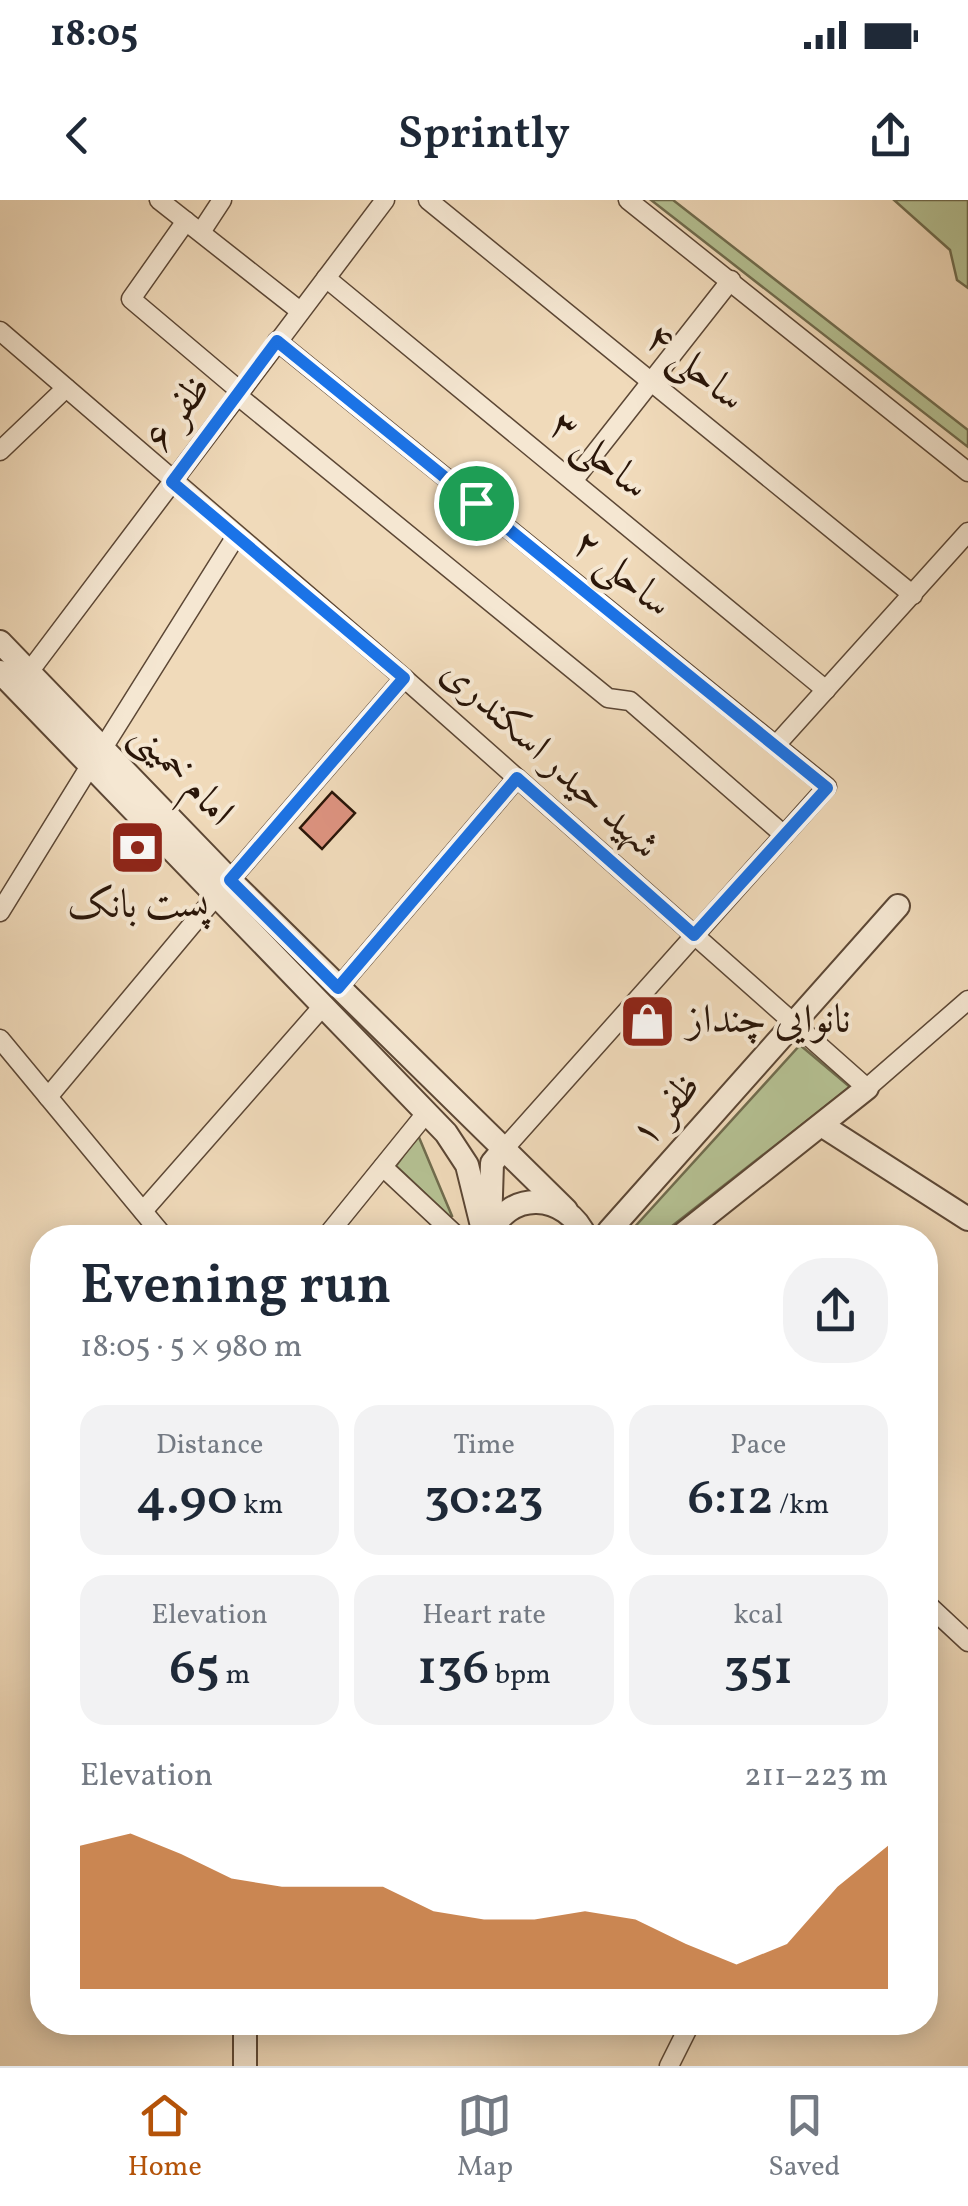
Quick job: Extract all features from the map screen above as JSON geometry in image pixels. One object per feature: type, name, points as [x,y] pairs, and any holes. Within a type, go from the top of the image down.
[{"type":"street","points":[[159,200],[300,311]]},
{"type":"street","points":[[222,200],[194,226],[131,299],[238,393],[608,698],[630,701],[784,835],[492,1162],[489,1225]]},
{"type":"street","name":"ظفر ۶","points":[[29,672],[385,200]]},
{"type":"street","name":"ساحلی ۴","points":[[428,200],[913,595]]},
{"type":"street","points":[[628,200],[968,472]]},
{"type":"street","name":"ساحلی ۳","points":[[326,278],[826,690]]},
{"type":"street","points":[[573,482],[730,280]]},
{"type":"street","name":"شهید حیدر اسکندری","points":[[0,330],[404,678],[867,1088]]},
{"type":"street","name":"ساحلی ۲","points":[[277,341],[827,788],[784,835]]},
{"type":"street","points":[[0,451],[66,388]]},
{"type":"street","points":[[776,746],[968,532]]},
{"type":"street","points":[[0,912],[236,536]]},
{"type":"street","name":"امام خمینی","points":[[0,642],[29,672],[96,757]]},
{"type":"street","name":"امام خمینی","points":[[0,672],[96,757],[331,997],[504,1150],[578,1225]]},
{"type":"street","points":[[48,1097],[404,678]]},
{"type":"street","points":[[143,1211],[517,778]]},
{"type":"street","name":"ظفر ۱","points":[[620,1225],[898,906]]},
{"type":"street","name":"امام خمینی","points":[[331,997],[428,1112],[466,1165],[484,1225]]},
{"type":"street","points":[[695,1225],[823,1126],[968,1000]]},
{"type":"street","points":[[0,1039],[155,1225]]},
{"type":"street","points":[[335,1225],[428,1112]]},
{"type":"street","points":[[823,1126],[968,1219]]},
{"type":"street","points":[[383,1166],[445,1225]]},
{"type":"street","points":[[495,1225],[523,1202],[553,1203],[566,1210]]},
{"type":"street","points":[[938,1614],[968,1642]]},
{"type":"street","points":[[245,2035],[245,2066]]},
{"type":"street","points":[[254,2035],[254,2066]]},
{"type":"street","points":[[669,2066],[684,2035]]},
{"type":"green space","points":[[651,200],[673,200],[968,430],[968,447]]},
{"type":"green space","points":[[894,200],[968,200],[968,288],[957,280],[950,250]]},
{"type":"green space","points":[[800,1045],[850,1087],[673,1225],[636,1225]]},
{"type":"green space","points":[[418,1135],[452,1216],[450,1217],[396,1166]]},
{"type":"building","points":[[332,792],[355,813],[322,849],[300,828]]},
{"type":"place","name":"پست بانک","points":[[138,848]]},
{"type":"place","name":"نانوایی چنداز","points":[[648,1022]]},
{"type":"route","points":[[277,341],[476,503],[827,788],[694,935],[517,778],[338,988],[230,880],[404,678],[172,482],[277,341]]}]
